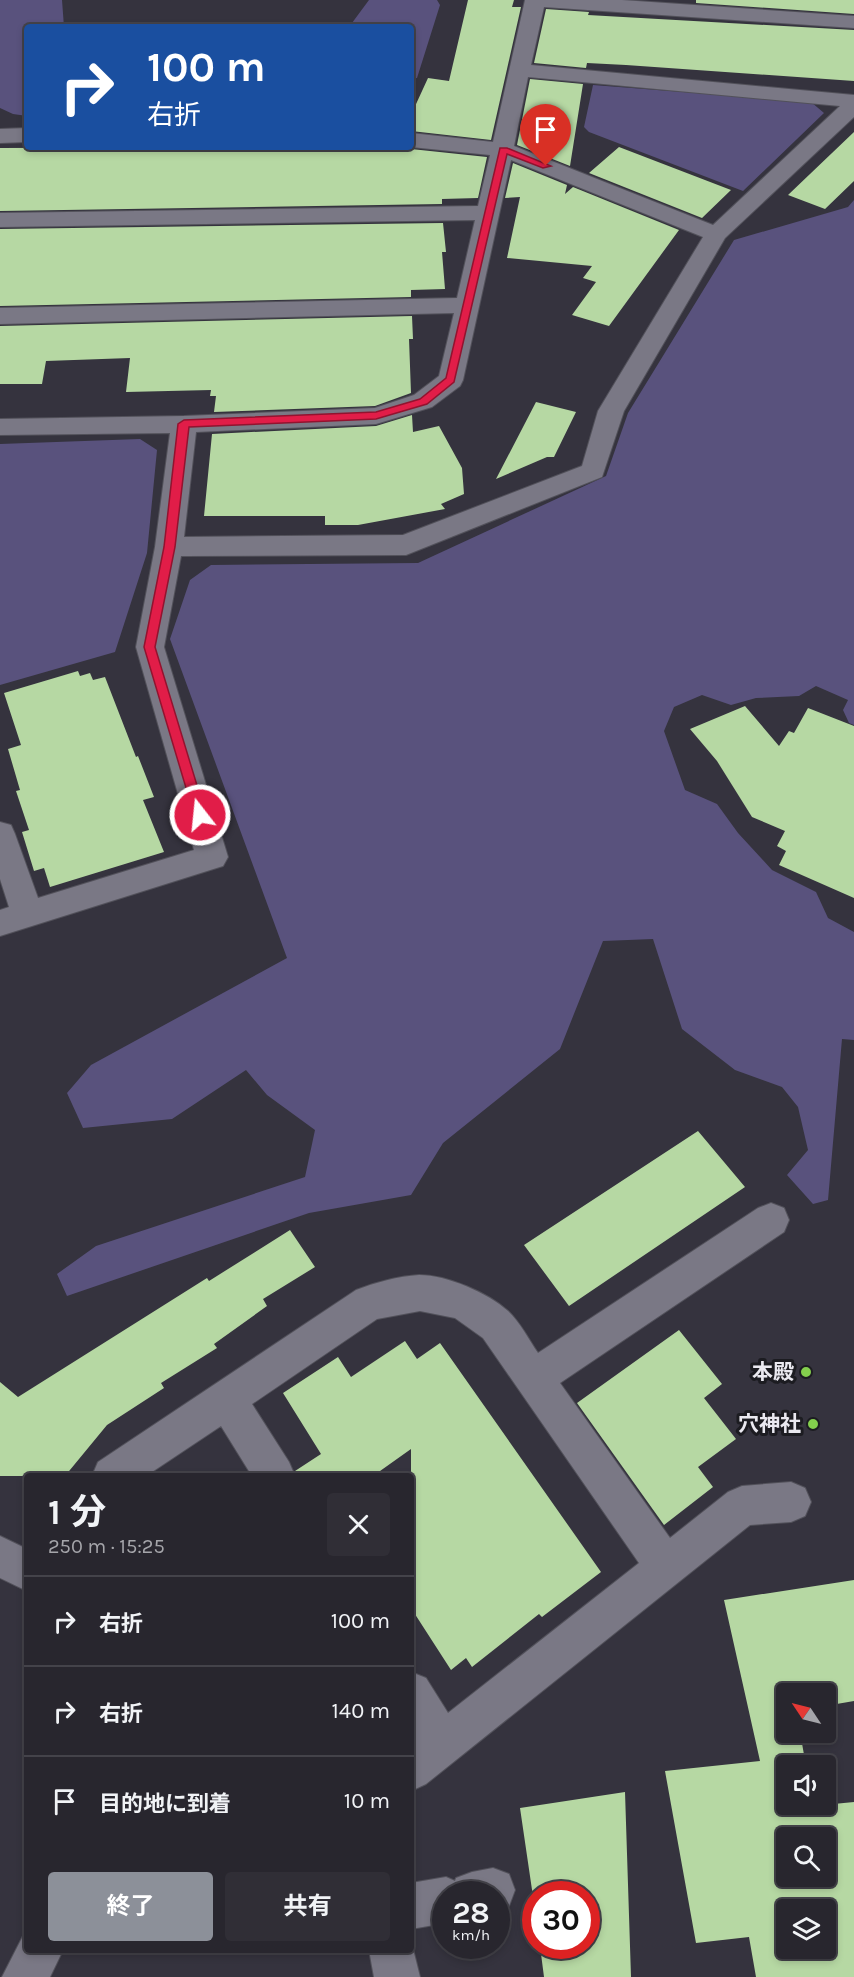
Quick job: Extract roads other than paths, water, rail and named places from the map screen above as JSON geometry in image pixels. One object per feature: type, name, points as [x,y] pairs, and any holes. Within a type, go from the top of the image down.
[{"type":"street","points":[[0,427],[184,424],[376,416],[423,401],[451,380],[504,150],[535,0],[854,22]]},
{"type":"street","points":[[520,70],[854,103]]},
{"type":"street","points":[[169,547],[406,545],[593,471],[611,411],[716,234],[854,103]]},
{"type":"street","points":[[0,136],[24,135]]},
{"type":"street","points":[[414,140],[504,150],[716,234]]},
{"type":"street","points":[[0,220],[489,213]]},
{"type":"street","points":[[0,316],[468,305]]},
{"type":"street","points":[[0,834],[14,918],[212,856],[150,647],[169,547],[184,424]]},
{"type":"street","points":[[534,1378],[771,1220]]},
{"type":"street","points":[[116,1473],[369,1303],[420,1293],[463,1302],[496,1325],[666,1567]]},
{"type":"street","points":[[226,1399],[273,1473]]},
{"type":"street","points":[[414,1705],[427,1757],[742,1506],[790,1502]]},
{"type":"street","points":[[0,1556],[24,1568]]},
{"type":"street","points":[[414,1905],[432,1902]]},
{"type":"street","points":[[25,1977],[38,1953]]},
{"type":"street","points":[[393,1953],[397,1977]]},
{"type":"place","name":"本殿","points":[[806,1372]]},
{"type":"place","name":"穴神社","points":[[813,1424]]}]
